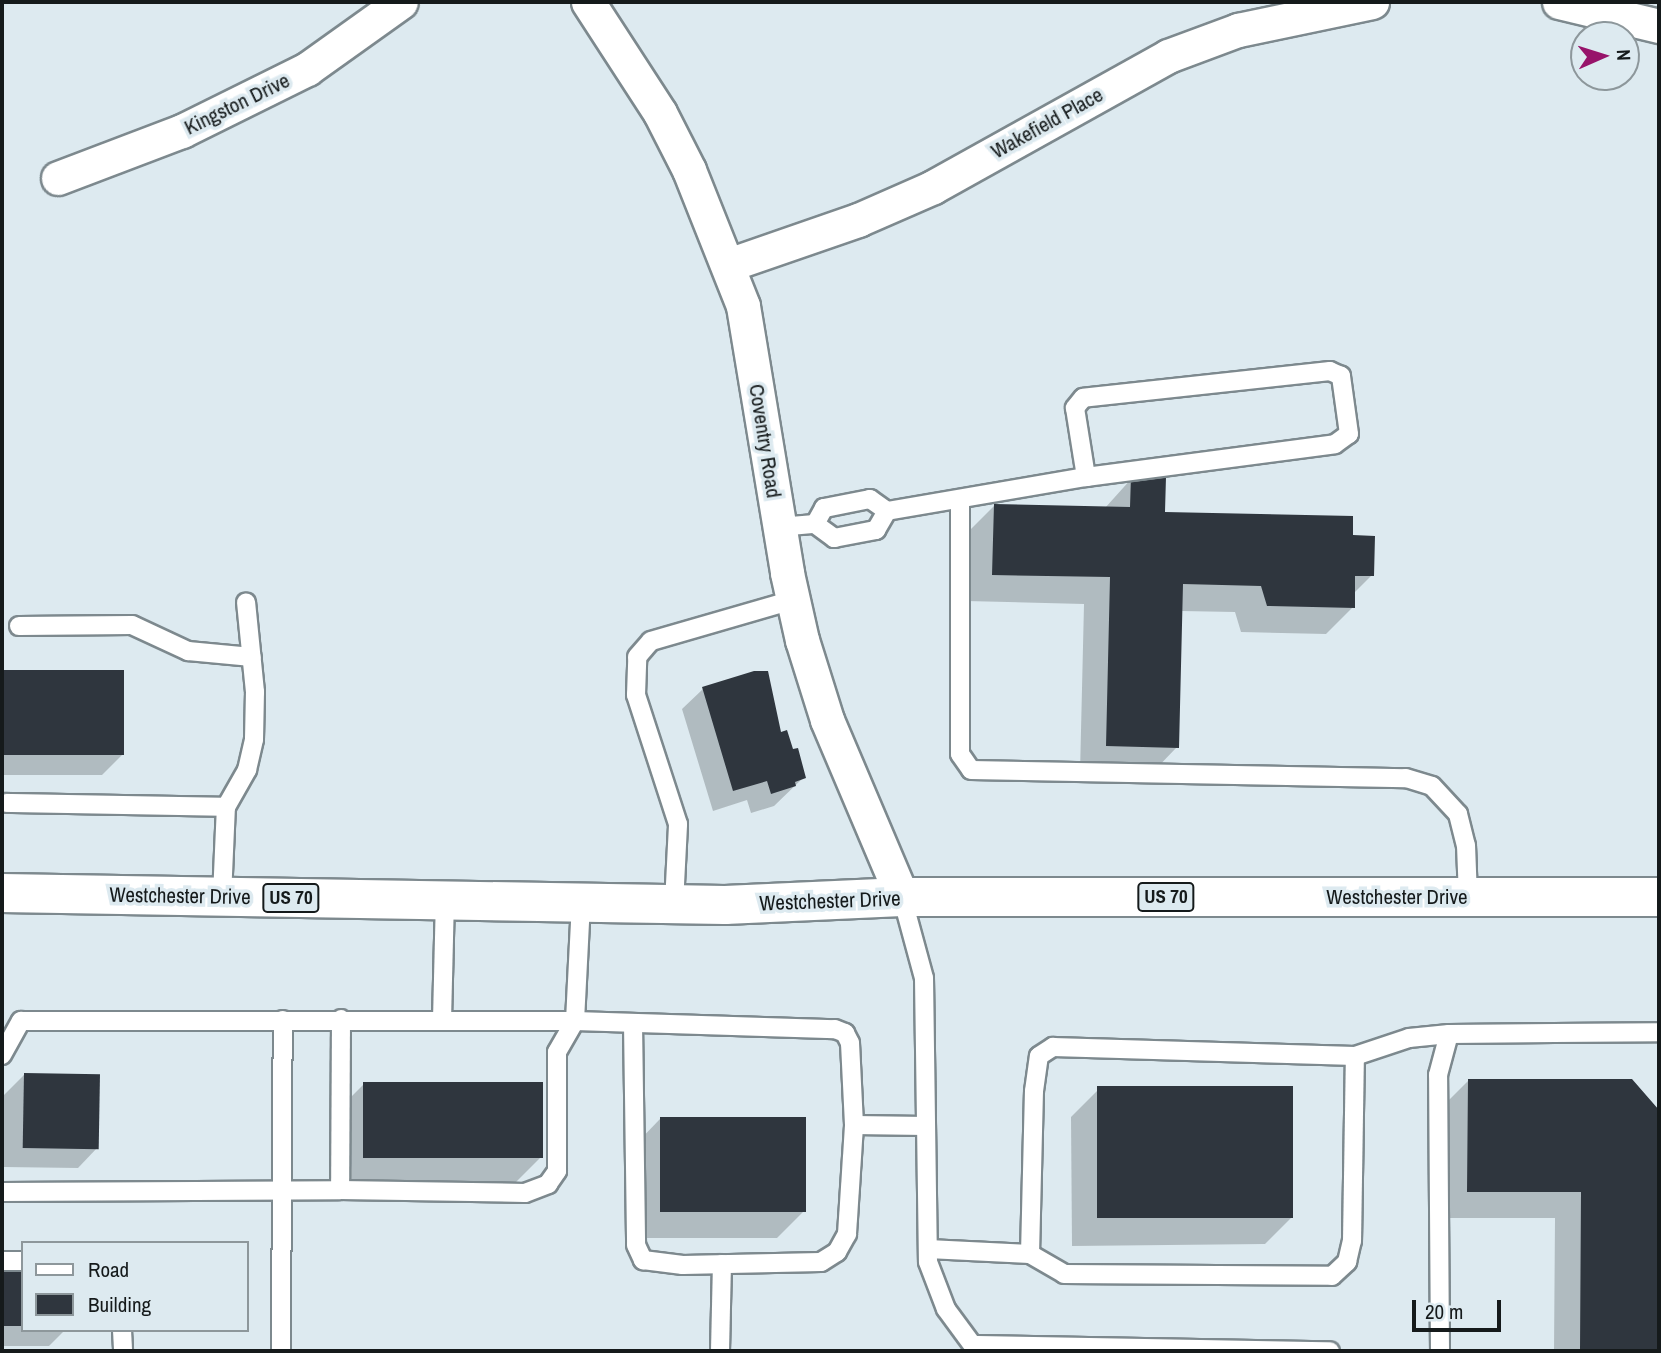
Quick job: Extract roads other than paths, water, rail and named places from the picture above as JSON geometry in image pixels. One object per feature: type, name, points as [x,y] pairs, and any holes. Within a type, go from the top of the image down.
[{"type":"main road","name":"Westchester Drive","points":[[2,893],[674,904],[902,897],[1659,897]]},
{"type":"street","name":"Kingston Drive","points":[[58,178],[182,131],[307,69],[401,2]]},
{"type":"street","name":"Coventry Road","points":[[588,2],[660,113],[728,265],[743,306],[793,600],[827,720],[902,897]]},
{"type":"street","name":"Wakefield Place","points":[[728,265],[858,220],[933,187],[1168,56],[1238,30],[1372,2]]},
{"type":"street","points":[[1559,2],[1659,26]]},
{"type":"lane","points":[[815,524],[824,508],[870,499],[887,511],[1086,477],[1335,444],[1349,434],[1341,376],[1330,371],[1083,398],[1075,408],[1086,477]]},
{"type":"lane","points":[[960,500],[960,754],[971,771],[1406,778],[1432,786],[1458,814],[1466,845],[1468,897]]},
{"type":"lane","points":[[779,527],[815,524],[834,538],[876,530],[887,511]]},
{"type":"lane","points":[[674,904],[678,824],[636,695],[637,657],[651,641],[793,600]]},
{"type":"lane","points":[[222,897],[226,807],[247,770],[254,739],[252,657],[246,603]]},
{"type":"lane","points":[[19,626],[132,625],[188,651],[252,657]]},
{"type":"lane","points":[[6,803],[226,807]]},
{"type":"lane","points":[[902,897],[923,978],[928,1262],[946,1309],[975,1348],[1330,1351]]},
{"type":"lane","points":[[442,1020],[445,900]]},
{"type":"lane","points":[[2,1192],[340,1189],[525,1193],[548,1184],[557,1171],[557,1052],[575,1021],[581,902]]},
{"type":"lane","points":[[281,1351],[285,1190],[283,1020]]},
{"type":"lane","points":[[340,1189],[341,1020]]},
{"type":"lane","points":[[2,1055],[21,1021],[575,1021],[633,1023],[845,1033],[850,1043],[854,1125],[846,1234],[837,1252],[821,1262],[722,1264],[643,1260],[636,1245],[633,1023]]},
{"type":"lane","points":[[1030,1254],[1039,1056],[1053,1047],[1355,1056],[1409,1038],[1449,1034],[1659,1032]]},
{"type":"lane","points":[[1440,1351],[1438,1075],[1449,1034]]},
{"type":"lane","points":[[928,1249],[1030,1254],[1064,1274],[1332,1276],[1347,1262],[1352,1241],[1355,1056]]},
{"type":"lane","points":[[854,1125],[926,1126]]},
{"type":"lane","points":[[2,1261],[21,1261]]},
{"type":"lane","points":[[720,1351],[722,1264]]},
{"type":"lane","points":[[122,1332],[123,1351]]}]
